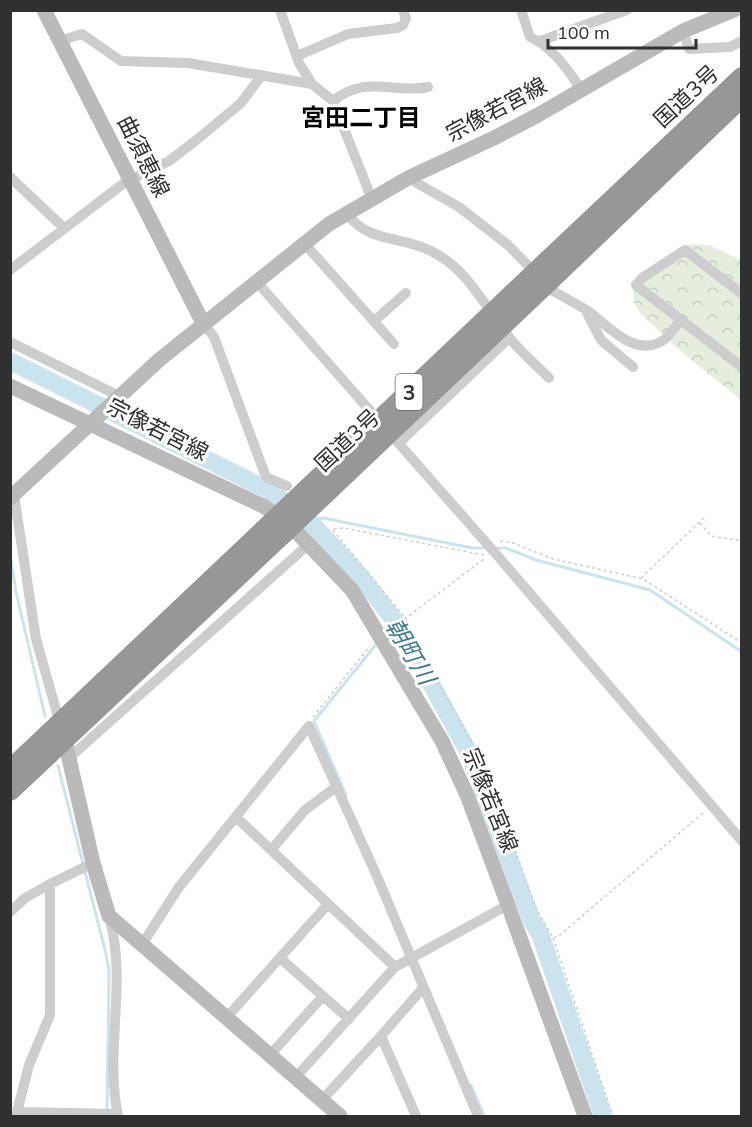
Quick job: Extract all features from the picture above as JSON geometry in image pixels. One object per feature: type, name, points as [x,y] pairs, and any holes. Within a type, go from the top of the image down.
[{"type":"highway","name":"国道3号","points":[[553,266],[741,76]]},
{"type":"highway","name":"国道3号","points":[[10,791],[65,741],[277,529],[553,266],[741,97]]},
{"type":"highway","name":"国道3号","points":[[10,770],[65,741]]},
{"type":"main road","name":"曲須恵線","points":[[44,10],[203,323]]},
{"type":"main road","name":"宗像若宮線","points":[[585,1116],[466,795],[442,741],[352,591],[288,523],[263,506],[88,423],[203,323],[304,243],[371,197],[494,138],[683,31],[734,10]]},
{"type":"main road","points":[[10,386],[88,423],[12,496]]},
{"type":"main road","points":[[65,741],[93,863],[109,916],[143,943],[340,1116]]},
{"type":"street","points":[[280,10],[297,56],[312,84],[333,101],[371,197]]},
{"type":"street","points":[[297,56],[348,33],[398,28],[403,25],[406,18],[403,10]]},
{"type":"street","points":[[521,10],[530,37],[540,41],[570,72],[580,88]]},
{"type":"street","points":[[540,41],[627,10]]},
{"type":"street","points":[[683,31],[690,49],[730,46],[741,41]]},
{"type":"street","points":[[59,41],[82,34],[121,61],[188,63],[312,84]]},
{"type":"street","points":[[10,270],[124,183],[169,161],[194,142],[241,103],[262,75]]},
{"type":"street","points":[[333,101],[340,95],[369,85],[387,85],[411,91],[428,87]]},
{"type":"street","points":[[10,177],[64,228]]},
{"type":"street","points":[[408,178],[459,207],[508,245],[553,291],[585,309],[627,343],[641,345],[664,340],[681,320]]},
{"type":"street","points":[[346,213],[357,226],[370,235],[407,242],[445,259],[460,271],[509,338],[549,378]]},
{"type":"street","points":[[304,243],[394,344]]},
{"type":"street","points":[[741,294],[685,250],[642,278],[636,285],[741,367]]},
{"type":"street","points":[[256,281],[484,540],[741,841]]},
{"type":"street","points":[[374,321],[406,293]]},
{"type":"street","points":[[585,309],[601,340],[633,367]]},
{"type":"street","points":[[203,323],[214,337],[266,477],[287,486]]},
{"type":"street","points":[[399,443],[509,338]]},
{"type":"street","points":[[10,342],[118,396]]},
{"type":"street","points":[[12,496],[36,639],[65,741],[309,544]]},
{"type":"street","points":[[143,943],[179,886],[309,726],[412,958],[422,989],[478,1116]]},
{"type":"street","points":[[272,849],[305,810],[336,787]]},
{"type":"street","points":[[236,817],[395,967]]},
{"type":"street","points":[[10,912],[25,898],[93,863]]},
{"type":"street","points":[[50,884],[50,1015],[29,1065],[19,1095],[17,1114],[118,1115],[114,1083],[117,957],[109,916]]},
{"type":"street","points":[[226,1017],[328,904]]},
{"type":"street","points":[[296,1077],[395,967],[508,905]]},
{"type":"street","points":[[280,958],[349,1019]]},
{"type":"street","points":[[322,1100],[422,989]]},
{"type":"street","points":[[270,1055],[323,996]]},
{"type":"street","points":[[381,1036],[416,1116]]},
{"type":"path","points":[[641,578],[705,516]]},
{"type":"path","points":[[700,522],[711,536],[741,541]]},
{"type":"path","points":[[309,726],[311,719],[372,643],[406,619],[488,556],[344,528],[332,529],[406,619],[407,626],[478,754],[536,908],[553,938],[613,1116]]},
{"type":"path","points":[[484,540],[513,543],[553,559],[641,578],[741,644]]},
{"type":"path","points":[[525,950],[560,935],[711,806]]},
{"type":"green space","points":[[691,244],[709,245],[741,260],[741,400],[678,349],[640,313],[634,302],[633,283],[677,250]]},
{"type":"waterway","name":"朝町川","points":[[10,361],[270,491],[309,521],[361,577],[401,629],[468,751],[532,921],[540,934],[603,1116]]},
{"type":"waterway","points":[[310,521],[323,518],[472,548],[486,548]]},
{"type":"waterway","points":[[495,548],[506,548],[536,560],[650,590],[742,652]]},
{"type":"waterway","points":[[10,554],[16,592],[45,716]]},
{"type":"waterway","points":[[386,638],[401,629]]},
{"type":"waterway","points":[[346,795],[314,721],[378,642]]},
{"type":"waterway","points":[[58,766],[109,971],[107,1112]]},
{"type":"waterway","points":[[471,1085],[484,1116]]},
{"type":"district","name":"宮田二丁目","points":[[361,117]]}]
